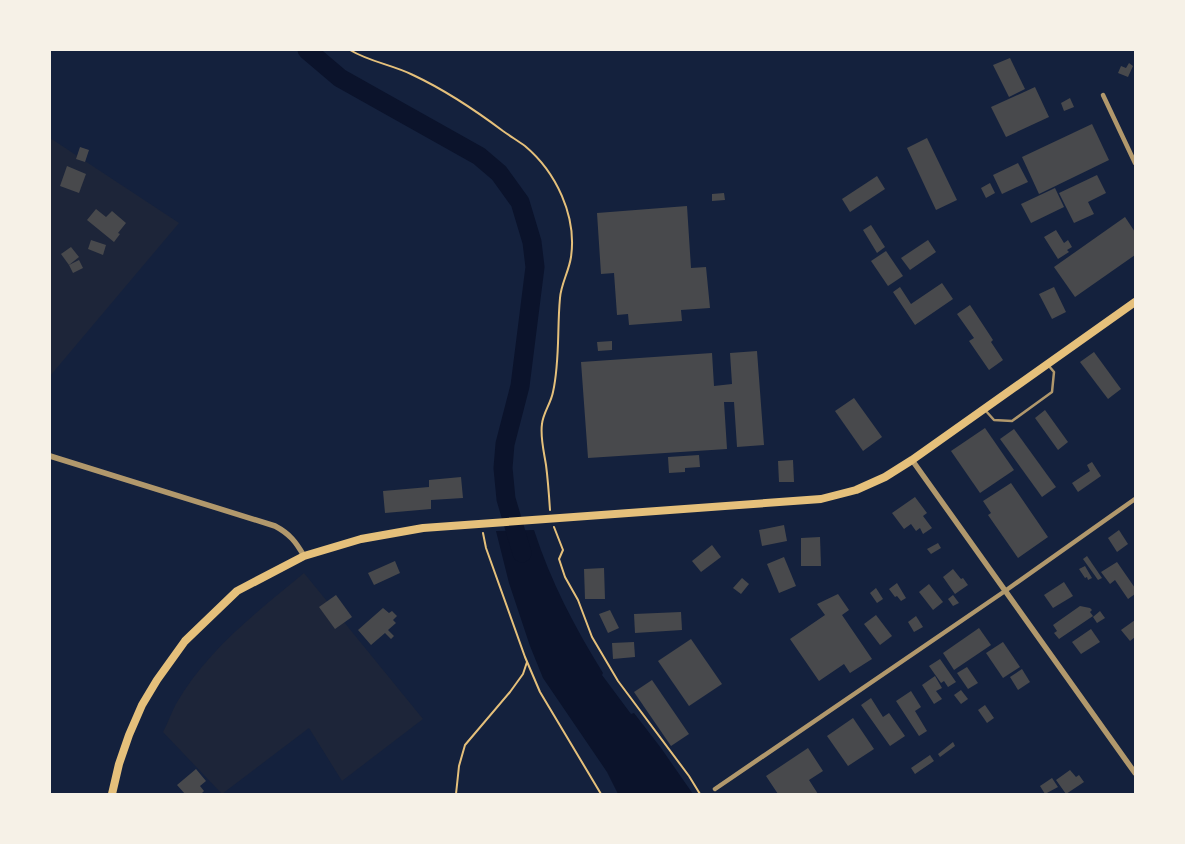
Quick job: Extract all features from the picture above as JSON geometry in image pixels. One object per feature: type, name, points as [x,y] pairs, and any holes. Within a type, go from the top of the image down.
[{"type":"highway","points":[[112,794],[119,764],[142,705],[185,641],[237,592],[304,556],[361,539],[422,528],[821,499],[856,490],[885,477],[912,460],[1135,302]]},
{"type":"street","points":[[1103,95],[1135,163]]},
{"type":"street","points":[[50,456],[275,526],[288,533],[296,541],[304,556]]},
{"type":"street","points":[[912,460],[1135,773]]},
{"type":"street","points":[[715,789],[1005,591],[1135,499]]},
{"type":"lane","points":[[984,409],[994,420],[1012,420],[1028,409],[1052,392],[1054,372],[1048,364]]},
{"type":"path","points":[[350,50],[412,74],[487,119],[538,158],[562,196],[568,213],[571,255],[560,297],[558,363],[554,390],[542,423],[548,518],[563,550],[559,559],[565,577],[578,600],[592,638],[618,681],[689,776],[700,794]]},
{"type":"path","points":[[482,523],[486,548],[527,662],[540,692],[601,794]]},
{"type":"path","points":[[456,794],[459,766],[465,746],[510,692],[523,674],[527,662]]},
{"type":"shaded area","points":[[50,138],[179,223],[50,376]]},
{"type":"shaded area","points":[[534,530],[556,586],[582,638],[603,673],[602,675],[631,714],[634,713],[661,748],[693,794],[618,794],[607,772],[543,678],[509,583],[496,531]]},
{"type":"shaded area","points":[[304,573],[423,719],[342,781],[309,728],[222,794],[163,732],[176,704],[202,667],[234,633]]},
{"type":"building","points":[[1010,58],[1025,89],[1009,97],[993,65]]},
{"type":"building","points":[[1129,63],[1133,66],[1128,77],[1118,73],[1121,66],[1126,68]]},
{"type":"building","points":[[1035,87],[1049,117],[1006,137],[991,107]]},
{"type":"building","points":[[1070,98],[1074,107],[1064,111],[1061,103]]},
{"type":"building","points":[[1092,124],[1109,160],[1039,194],[1022,157]]},
{"type":"building","points":[[927,138],[957,200],[936,210],[907,148]]},
{"type":"building","points":[[80,147],[89,150],[85,162],[76,159]]},
{"type":"building","points":[[1018,163],[1028,182],[1002,194],[993,175]]},
{"type":"building","points":[[67,166],[86,174],[79,193],[60,186]]},
{"type":"building","points":[[1097,175],[1106,193],[1088,202],[1094,214],[1074,223],[1059,193]]},
{"type":"building","points":[[877,176],[885,189],[850,212],[842,199]]},
{"type":"building","points":[[990,183],[995,193],[986,198],[981,188]]},
{"type":"building","points":[[1055,188],[1064,207],[1031,223],[1021,204]]},
{"type":"building","points":[[724,193],[725,200],[712,201],[712,194]]},
{"type":"building","points":[[687,206],[691,268],[706,267],[710,308],[681,310],[682,321],[629,325],[628,314],[617,315],[614,273],[601,274],[597,213]]},
{"type":"building","points":[[96,209],[106,217],[112,211],[126,223],[114,242],[87,220]]},
{"type":"building","points":[[1125,217],[1135,232],[1135,255],[1075,297],[1054,267]]},
{"type":"building","points":[[871,225],[885,247],[877,253],[863,230]]},
{"type":"building","points":[[1056,230],[1064,243],[1068,240],[1072,247],[1067,250],[1069,252],[1058,259],[1044,237]]},
{"type":"building","points":[[91,240],[106,245],[103,255],[88,249]]},
{"type":"building","points":[[928,240],[936,252],[910,270],[901,258]]},
{"type":"building","points":[[71,247],[79,257],[69,265],[61,254]]},
{"type":"building","points":[[886,251],[903,276],[888,286],[871,261]]},
{"type":"building","points":[[79,260],[83,268],[73,273],[69,265]]},
{"type":"building","points":[[942,283],[953,299],[915,325],[893,292],[900,287],[911,304]]},
{"type":"building","points":[[1054,287],[1066,312],[1052,319],[1039,294]]},
{"type":"building","points":[[970,305],[993,340],[991,342],[1003,360],[989,370],[969,341],[974,338],[957,314]]},
{"type":"building","points":[[612,341],[612,350],[598,351],[597,342]]},
{"type":"building","points":[[757,351],[764,445],[737,447],[734,402],[724,402],[727,449],[588,458],[581,362],[712,353],[714,386],[732,384],[730,353]]},
{"type":"building","points":[[1094,352],[1121,389],[1108,399],[1080,362]]},
{"type":"building","points":[[854,398],[882,437],[863,451],[835,411]]},
{"type":"building","points":[[1045,410],[1068,442],[1058,450],[1035,418]]},
{"type":"building","points":[[985,428],[1014,470],[980,493],[951,451]]},
{"type":"building","points":[[1014,429],[1056,487],[1042,497],[1000,439]]},
{"type":"building","points":[[699,455],[700,467],[685,468],[685,472],[669,473],[668,457]]},
{"type":"building","points":[[793,460],[794,482],[779,482],[778,461]]},
{"type":"building","points":[[1092,462],[1101,476],[1078,492],[1072,483],[1090,471],[1087,465]]},
{"type":"building","points":[[461,477],[463,498],[431,500],[431,509],[385,513],[383,491],[429,487],[429,480]]},
{"type":"building","points":[[1011,483],[1048,537],[1018,558],[988,515],[991,513],[983,501]]},
{"type":"building","points":[[915,497],[927,513],[923,516],[932,528],[923,534],[920,528],[916,531],[911,524],[904,529],[892,513]]},
{"type":"building","points":[[784,525],[787,541],[762,546],[759,530]]},
{"type":"building","points":[[1119,530],[1128,544],[1117,552],[1108,538]]},
{"type":"building","points":[[820,537],[821,566],[801,566],[801,538]]},
{"type":"building","points":[[938,543],[941,548],[931,554],[927,549]]},
{"type":"building","points":[[712,545],[721,557],[701,572],[692,561]]},
{"type":"building","points":[[1087,556],[1102,578],[1098,580],[1083,559]]},
{"type":"building","points":[[784,557],[796,586],[779,593],[767,564]]},
{"type":"building","points":[[395,561],[400,573],[374,585],[368,573]]},
{"type":"building","points":[[1117,562],[1135,588],[1135,594],[1128,599],[1115,580],[1110,584],[1101,572]]},
{"type":"building","points":[[1085,566],[1092,578],[1088,580],[1079,569]]},
{"type":"building","points":[[604,568],[605,599],[585,599],[584,569]]},
{"type":"building","points":[[953,569],[968,585],[955,594],[943,577]]},
{"type":"building","points":[[742,578],[749,584],[741,594],[733,588]]},
{"type":"building","points":[[1064,582],[1073,596],[1053,608],[1044,595]]},
{"type":"building","points":[[897,583],[906,598],[901,601],[889,589]]},
{"type":"building","points":[[929,584],[943,602],[933,610],[919,592]]},
{"type":"building","points":[[876,588],[883,599],[877,603],[870,593]]},
{"type":"building","points":[[838,594],[849,610],[842,615],[872,659],[850,673],[844,664],[819,681],[790,639],[825,615],[817,604]]},
{"type":"building","points":[[336,595],[352,617],[335,629],[319,607]]},
{"type":"building","points":[[953,595],[959,603],[953,606],[948,599]]},
{"type":"building","points":[[1080,606],[1090,608],[1093,616],[1059,639],[1054,633],[1057,631],[1053,625]]},
{"type":"building","points":[[383,608],[389,613],[392,611],[397,616],[393,620],[396,623],[388,630],[394,636],[391,639],[385,633],[371,645],[358,630]]},
{"type":"building","points":[[610,610],[619,628],[608,633],[599,614]]},
{"type":"building","points":[[1100,611],[1105,618],[1097,623],[1093,617]]},
{"type":"building","points":[[681,612],[682,630],[635,633],[634,614]]},
{"type":"building","points":[[876,615],[892,636],[880,645],[864,624]]},
{"type":"building","points":[[916,616],[923,627],[914,632],[908,622]]},
{"type":"building","points":[[1135,620],[1135,637],[1130,641],[1121,630]]},
{"type":"building","points":[[979,628],[991,645],[954,670],[943,653]]},
{"type":"building","points":[[1091,629],[1100,642],[1081,654],[1072,642]]},
{"type":"building","points":[[691,639],[722,684],[689,706],[658,661]]},
{"type":"building","points":[[634,642],[635,657],[613,659],[612,643]]},
{"type":"building","points":[[1003,642],[1020,667],[1003,678],[986,653]]},
{"type":"building","points":[[940,659],[956,682],[948,687],[944,681],[941,683],[929,666]]},
{"type":"building","points":[[967,667],[978,683],[968,689],[957,673]]},
{"type":"building","points":[[1022,669],[1030,682],[1018,690],[1010,677]]},
{"type":"building","points":[[935,676],[942,688],[936,691],[942,699],[934,704],[922,685]]},
{"type":"building","points":[[652,680],[689,734],[671,746],[634,692]]},
{"type":"building","points":[[961,690],[968,699],[961,704],[954,695]]},
{"type":"building","points":[[911,691],[921,707],[915,711],[927,731],[919,736],[896,701]]},
{"type":"building","points":[[871,698],[883,717],[889,713],[905,736],[890,746],[861,705]]},
{"type":"building","points":[[985,705],[994,718],[987,723],[978,710]]},
{"type":"building","points":[[853,718],[874,749],[848,766],[827,736]]},
{"type":"building","points":[[953,742],[955,746],[940,757],[938,754]]},
{"type":"building","points":[[808,748],[823,771],[809,780],[818,794],[778,794],[766,776]]},
{"type":"building","points":[[930,755],[934,761],[915,774],[911,768]]},
{"type":"building","points":[[196,769],[206,781],[200,786],[204,791],[201,794],[185,794],[177,785]]},
{"type":"building","points":[[1070,770],[1076,777],[1079,775],[1084,782],[1066,794],[1056,780]]},
{"type":"building","points":[[1052,778],[1058,787],[1045,794],[1040,786]]},
{"type":"waterway","points":[[307,50],[340,78],[479,156],[499,173],[520,202],[532,242],[535,267],[520,386],[505,444],[503,468],[506,499],[522,553]]}]
